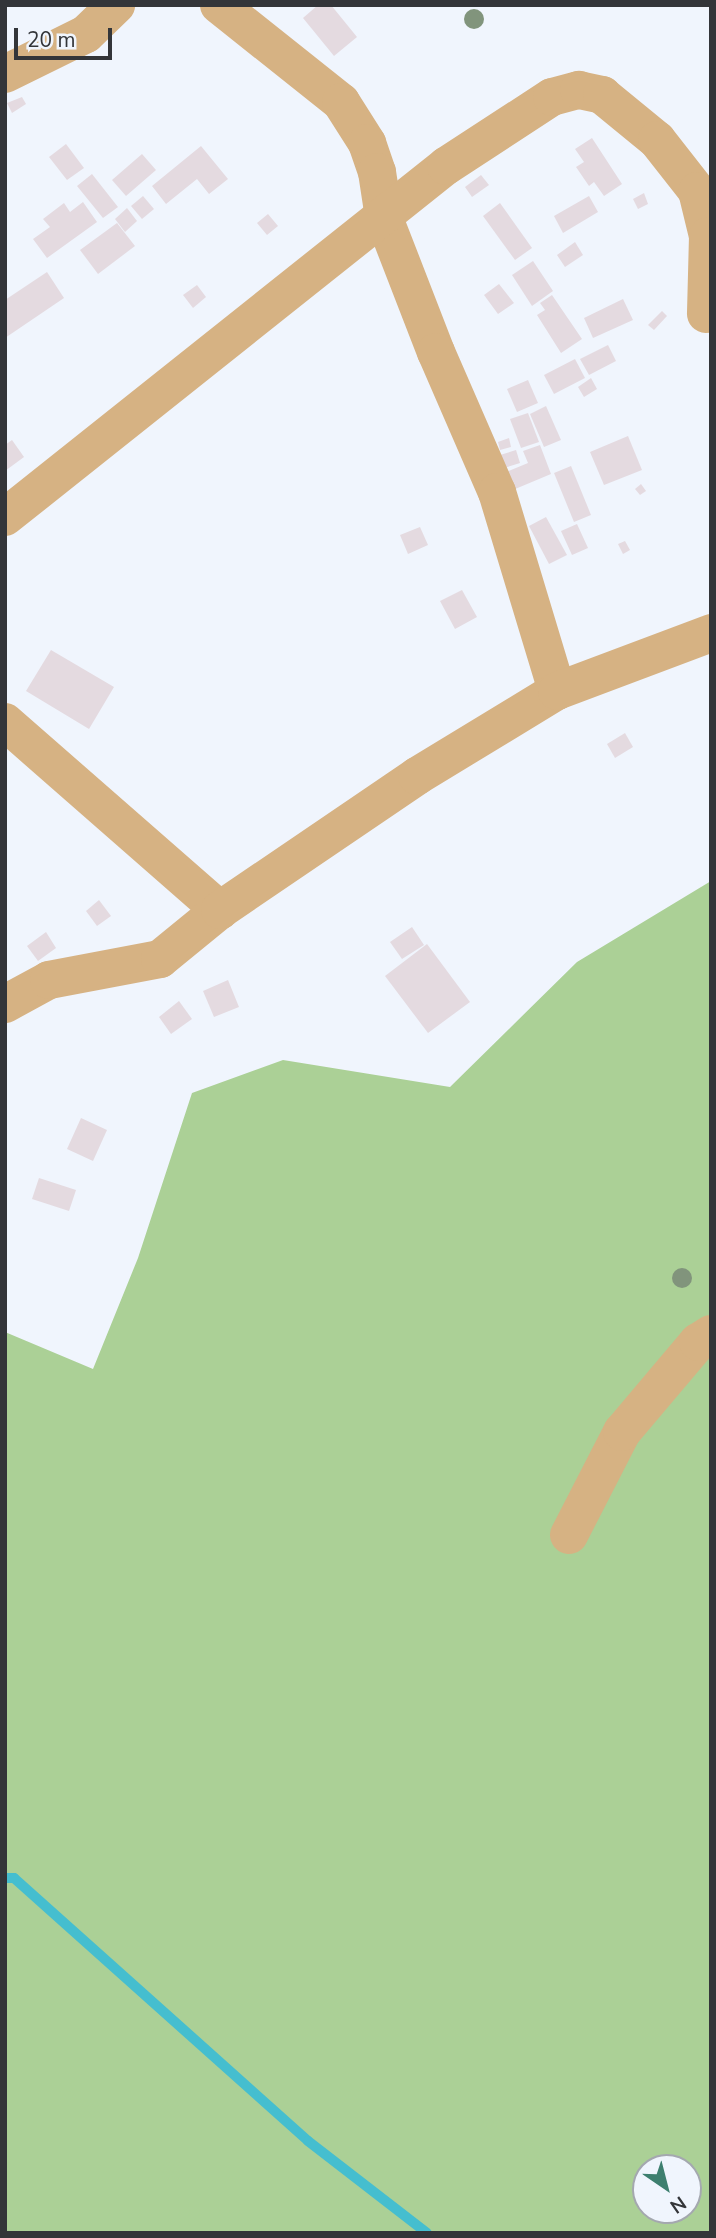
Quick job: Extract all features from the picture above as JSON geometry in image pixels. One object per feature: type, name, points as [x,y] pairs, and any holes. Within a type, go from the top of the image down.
[{"type":"street","points":[[5,74],[86,34],[116,5]]},
{"type":"street","points":[[219,5],[341,102],[367,143],[377,172],[384,218],[436,352],[497,492],[557,691]]},
{"type":"street","points":[[5,517],[446,166],[552,97],[579,90],[602,95],[657,140],[697,191],[708,236],[706,314]]},
{"type":"street","points":[[5,1004],[49,979],[160,959],[220,910],[417,776],[557,691],[711,633]]},
{"type":"street","points":[[5,722],[220,910]]},
{"type":"street","points":[[569,1535],[622,1432],[698,1342],[711,1334]]},
{"type":"green space","points":[[711,881],[711,2233],[5,2233],[5,1332],[93,1369],[138,1258],[192,1093],[283,1060],[450,1087],[577,962]]},
{"type":"building","points":[[318,5],[331,5],[357,37],[334,56],[303,18]]},
{"type":"building","points":[[22,97],[26,104],[12,113],[7,103]]},
{"type":"building","points":[[592,138],[622,184],[604,196],[594,182],[589,186],[576,167],[584,162],[575,149]]},
{"type":"building","points":[[66,144],[84,168],[67,180],[49,157]]},
{"type":"building","points":[[201,146],[228,179],[209,194],[197,179],[166,204],[152,186]]},
{"type":"building","points":[[142,154],[156,170],[126,196],[112,180]]},
{"type":"building","points":[[92,174],[118,207],[103,218],[77,186]]},
{"type":"building","points":[[481,175],[489,185],[472,197],[465,187]]},
{"type":"building","points":[[644,193],[648,204],[638,209],[633,199]]},
{"type":"building","points":[[143,196],[154,209],[142,219],[131,206]]},
{"type":"building","points":[[589,196],[598,212],[563,233],[554,216]]},
{"type":"building","points":[[83,202],[97,222],[47,258],[33,239],[50,227],[43,219],[64,203],[70,212]]},
{"type":"building","points":[[500,203],[532,248],[515,260],[483,216]]},
{"type":"building","points":[[127,208],[137,221],[125,232],[115,219]]},
{"type":"building","points":[[268,214],[278,226],[267,235],[257,223]]},
{"type":"building","points":[[117,223],[135,246],[98,274],[80,250]]},
{"type":"building","points":[[575,242],[583,255],[565,267],[557,255]]},
{"type":"building","points":[[533,261],[553,291],[532,306],[512,275]]},
{"type":"building","points":[[47,272],[64,298],[5,338],[5,300]]},
{"type":"building","points":[[499,284],[514,303],[498,314],[484,295]]},
{"type":"building","points":[[197,285],[206,297],[193,308],[183,295]]},
{"type":"building","points":[[552,295],[582,339],[561,353],[537,315],[545,310],[540,303]]},
{"type":"building","points":[[623,299],[633,320],[593,338],[584,318]]},
{"type":"building","points":[[662,311],[667,316],[654,330],[648,325]]},
{"type":"building","points":[[608,345],[616,361],[589,375],[580,359]]},
{"type":"building","points":[[575,359],[585,378],[554,394],[544,375]]},
{"type":"building","points":[[591,378],[597,389],[584,397],[578,387]]},
{"type":"building","points":[[528,380],[538,403],[517,412],[507,389]]},
{"type":"building","points":[[546,406],[561,440],[544,447],[530,414]]},
{"type":"building","points":[[528,413],[539,442],[521,448],[510,419]]},
{"type":"building","points":[[628,436],[642,470],[604,485],[590,452]]},
{"type":"building","points":[[509,438],[511,447],[500,450],[498,442]]},
{"type":"building","points":[[12,440],[24,457],[5,471],[5,445]]},
{"type":"building","points":[[540,445],[551,474],[508,492],[501,474],[528,463],[523,451]]},
{"type":"building","points":[[516,450],[520,463],[504,468],[500,455]]},
{"type":"building","points":[[571,466],[591,515],[574,522],[554,473]]},
{"type":"building","points":[[641,484],[646,491],[640,495],[635,489]]},
{"type":"building","points":[[546,517],[567,555],[549,564],[529,526]]},
{"type":"building","points":[[577,524],[588,548],[572,555],[561,531]]},
{"type":"building","points":[[420,527],[428,545],[408,554],[400,535]]},
{"type":"building","points":[[625,541],[630,550],[623,554],[618,544]]},
{"type":"building","points":[[462,590],[477,617],[455,629],[440,601]]},
{"type":"building","points":[[51,650],[114,687],[89,729],[26,691]]},
{"type":"building","points":[[625,733],[633,747],[615,758],[607,744]]},
{"type":"building","points":[[99,900],[111,916],[97,926],[86,911]]},
{"type":"building","points":[[412,927],[424,945],[402,959],[390,942]]},
{"type":"building","points":[[46,932],[56,948],[38,961],[27,946]]},
{"type":"building","points":[[427,944],[470,1002],[428,1033],[385,976]]},
{"type":"building","points":[[228,980],[239,1007],[214,1017],[203,991]]},
{"type":"building","points":[[179,1001],[192,1019],[171,1034],[159,1017]]},
{"type":"building","points":[[81,1118],[107,1130],[93,1161],[67,1149]]},
{"type":"building","points":[[39,1178],[76,1190],[69,1211],[32,1199]]},
{"type":"waterway","points":[[5,1878],[14,1878],[308,2141],[427,2233]]}]
